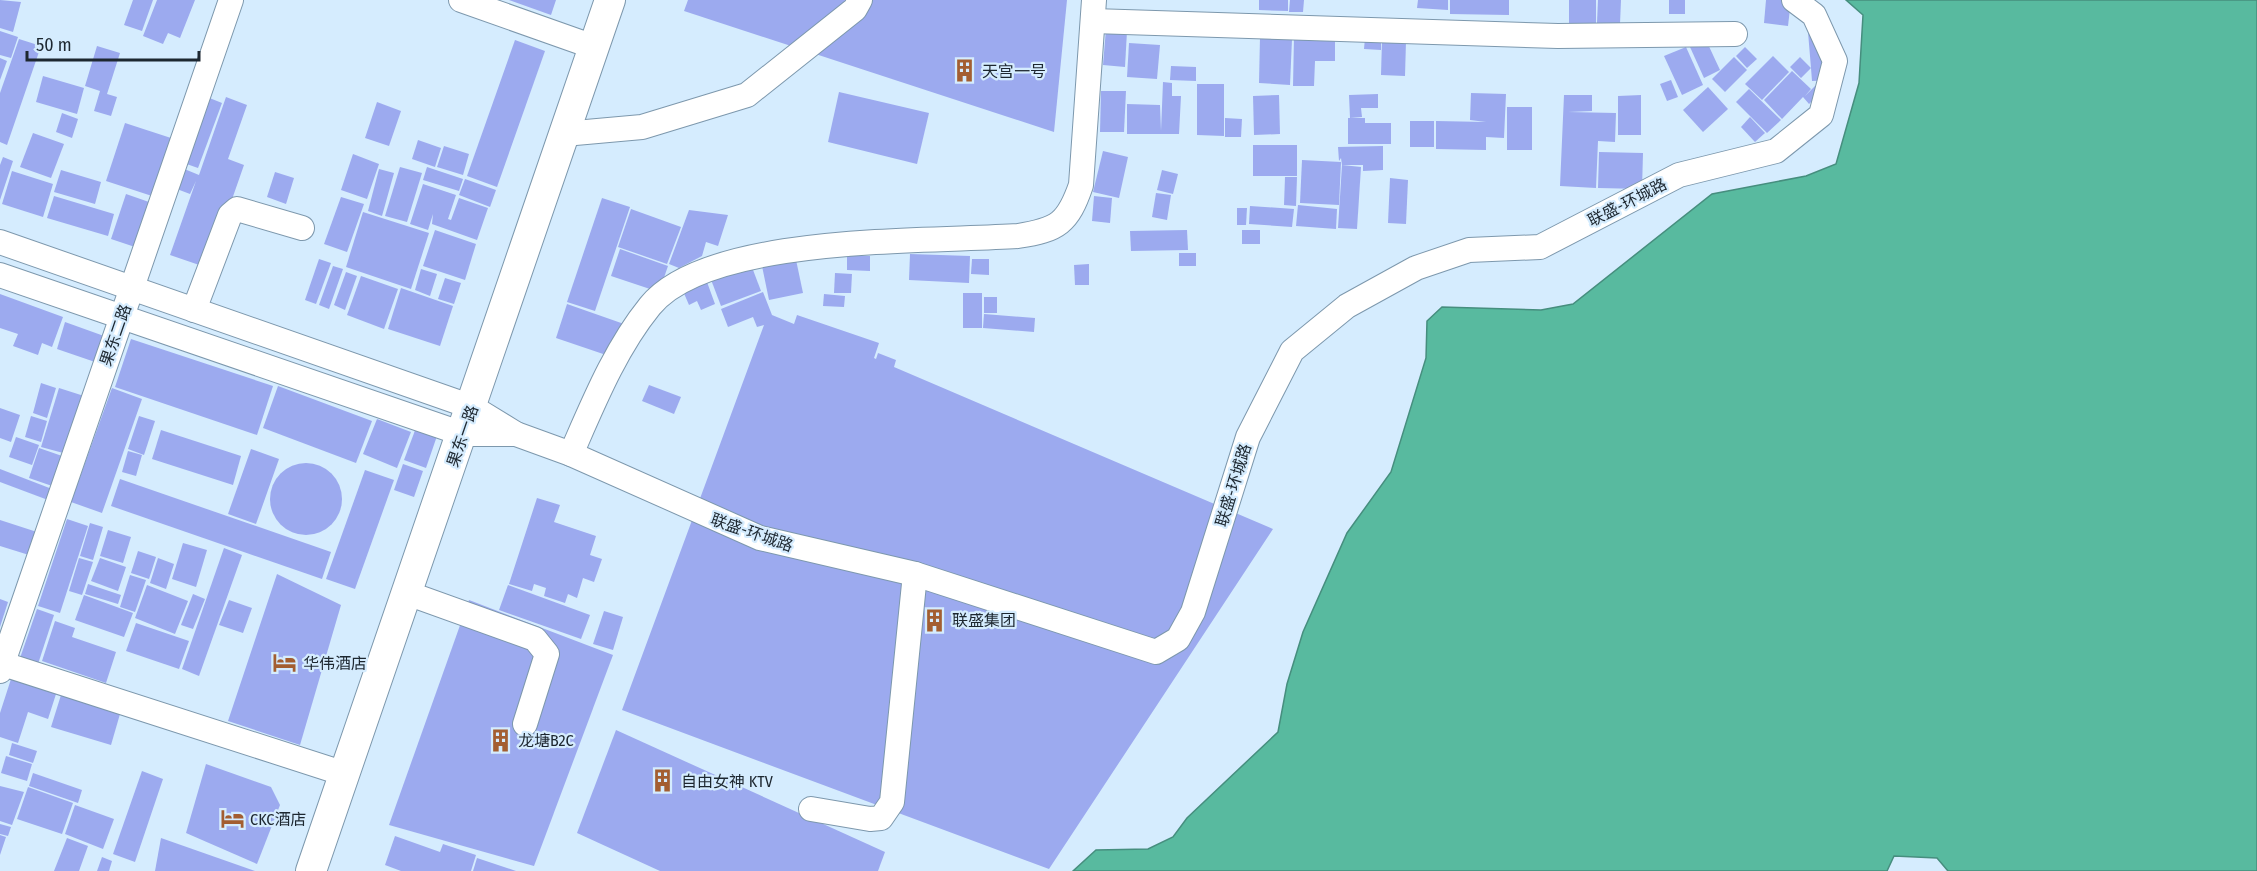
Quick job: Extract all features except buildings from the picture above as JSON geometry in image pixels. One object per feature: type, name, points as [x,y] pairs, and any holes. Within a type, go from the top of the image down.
[{"type":"main road","name":"果东一路","points":[[311,871],[610,0]]},
{"type":"street","name":"果东二路","points":[[1,666],[231,0]]},
{"type":"street","points":[[461,0],[594,47]]},
{"type":"street","points":[[564,134],[642,127],[747,95],[855,9],[860,0]]},
{"type":"street","name":"联盛-环城路","points":[[467,420],[516,434],[571,454],[760,538],[915,574],[1156,652],[1178,639],[1193,612],[1248,437],[1292,351],[1347,306],[1416,268],[1469,250],[1540,247],[1679,175],[1776,151],[1821,115],[1835,61],[1814,15],[1794,0]]},
{"type":"street","points":[[571,454],[608,375],[651,304],[676,285],[708,269],[777,252],[833,245],[1018,236],[1039,233],[1062,224],[1075,204],[1081,185],[1094,11],[1558,36],[1735,34]]},
{"type":"street","points":[[194,310],[230,215],[237,209],[302,228]]},
{"type":"street","points":[[0,242],[281,341],[467,420]]},
{"type":"street","points":[[0,275],[272,369],[467,420]]},
{"type":"street","points":[[272,369],[281,341]]},
{"type":"street","points":[[811,809],[870,819],[881,818],[892,802],[915,574]]},
{"type":"street","points":[[407,593],[535,639],[544,647],[548,654],[525,724]]},
{"type":"street","points":[[1,666],[345,774]]},
{"type":"shaded area","points":[[1846,0],[2257,0],[2257,871],[1948,871],[1937,858],[1894,856],[1887,871],[1073,871],[1096,850],[1148,849],[1173,837],[1187,818],[1278,732],[1287,684],[1303,632],[1347,533],[1391,472],[1426,358],[1427,321],[1442,307],[1541,310],[1573,304],[1712,194],[1806,176],[1836,164],[1859,83],[1863,15]]},
{"type":"place","name":"天宫一号","points":[[964,71]]},
{"type":"place","name":"联盛集团","points":[[934,620]]},
{"type":"place","name":"华伟酒店","points":[[285,663]]},
{"type":"place","name":"龙塘B2C","points":[[500,740]]},
{"type":"place","name":"自由女神 KTV","points":[[663,781]]},
{"type":"place","name":"CKC酒店","points":[[232,819]]}]
